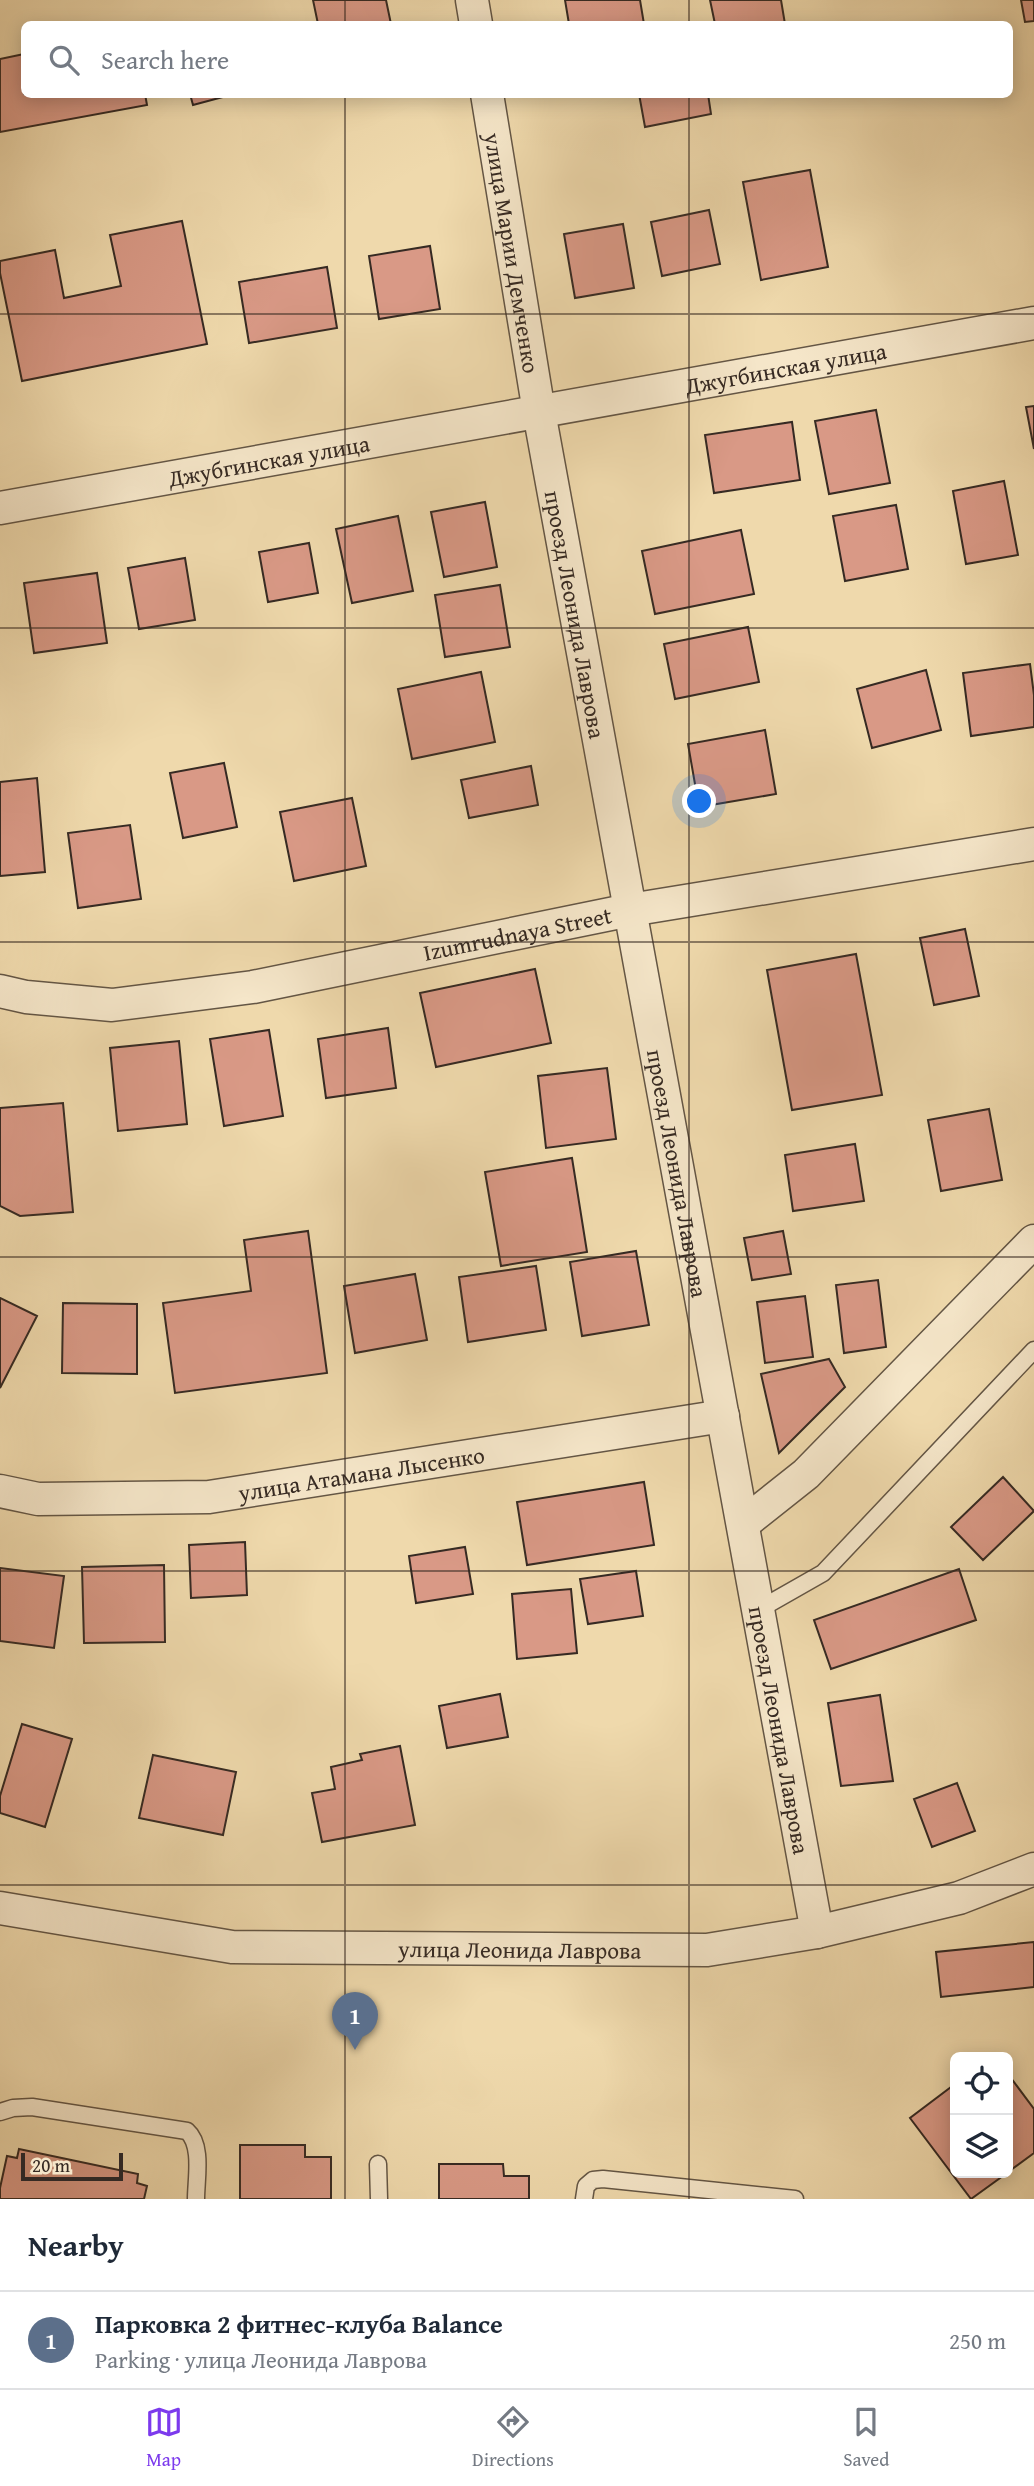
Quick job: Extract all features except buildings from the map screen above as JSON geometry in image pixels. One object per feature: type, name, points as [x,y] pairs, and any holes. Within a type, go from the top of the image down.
[{"type":"street","points":[[472,0],[475,21]]},
{"type":"street","name":"улица Марии Демченко","points":[[488,98],[539,412]]},
{"type":"street","name":"Джугбинская улица","points":[[539,412],[1034,323]]},
{"type":"street","name":"Джубгинская улица","points":[[0,508],[539,412]]},
{"type":"street","name":"проезд Леонида Лаврова","points":[[539,412],[817,1932]]},
{"type":"street","name":"Izumrudnaya Street","points":[[0,991],[26,997],[112,1005],[240,989],[630,910],[1034,844]]},
{"type":"street","points":[[743,1524],[806,1474],[1034,1241]]},
{"type":"street","name":"улица Атамана Лысенко","points":[[0,1491],[38,1499],[209,1497],[723,1416]]},
{"type":"street","name":"улица Леонида Лаврова","points":[[0,1908],[232,1947],[706,1950],[817,1932],[959,1898],[1034,1869]]},
{"type":"lane","points":[[758,1609],[823,1573],[1034,1350]]},
{"type":"lane","points":[[0,2112],[32,2107],[187,2131],[195,2137],[196,2199]]},
{"type":"lane","points":[[379,2164],[379,2199]]},
{"type":"lane","points":[[584,2199],[586,2186],[593,2180],[603,2179],[795,2199]]},
{"type":"place","name":"Парковка 2 фитнес-клуба Balance","points":[[355,2050]]}]
